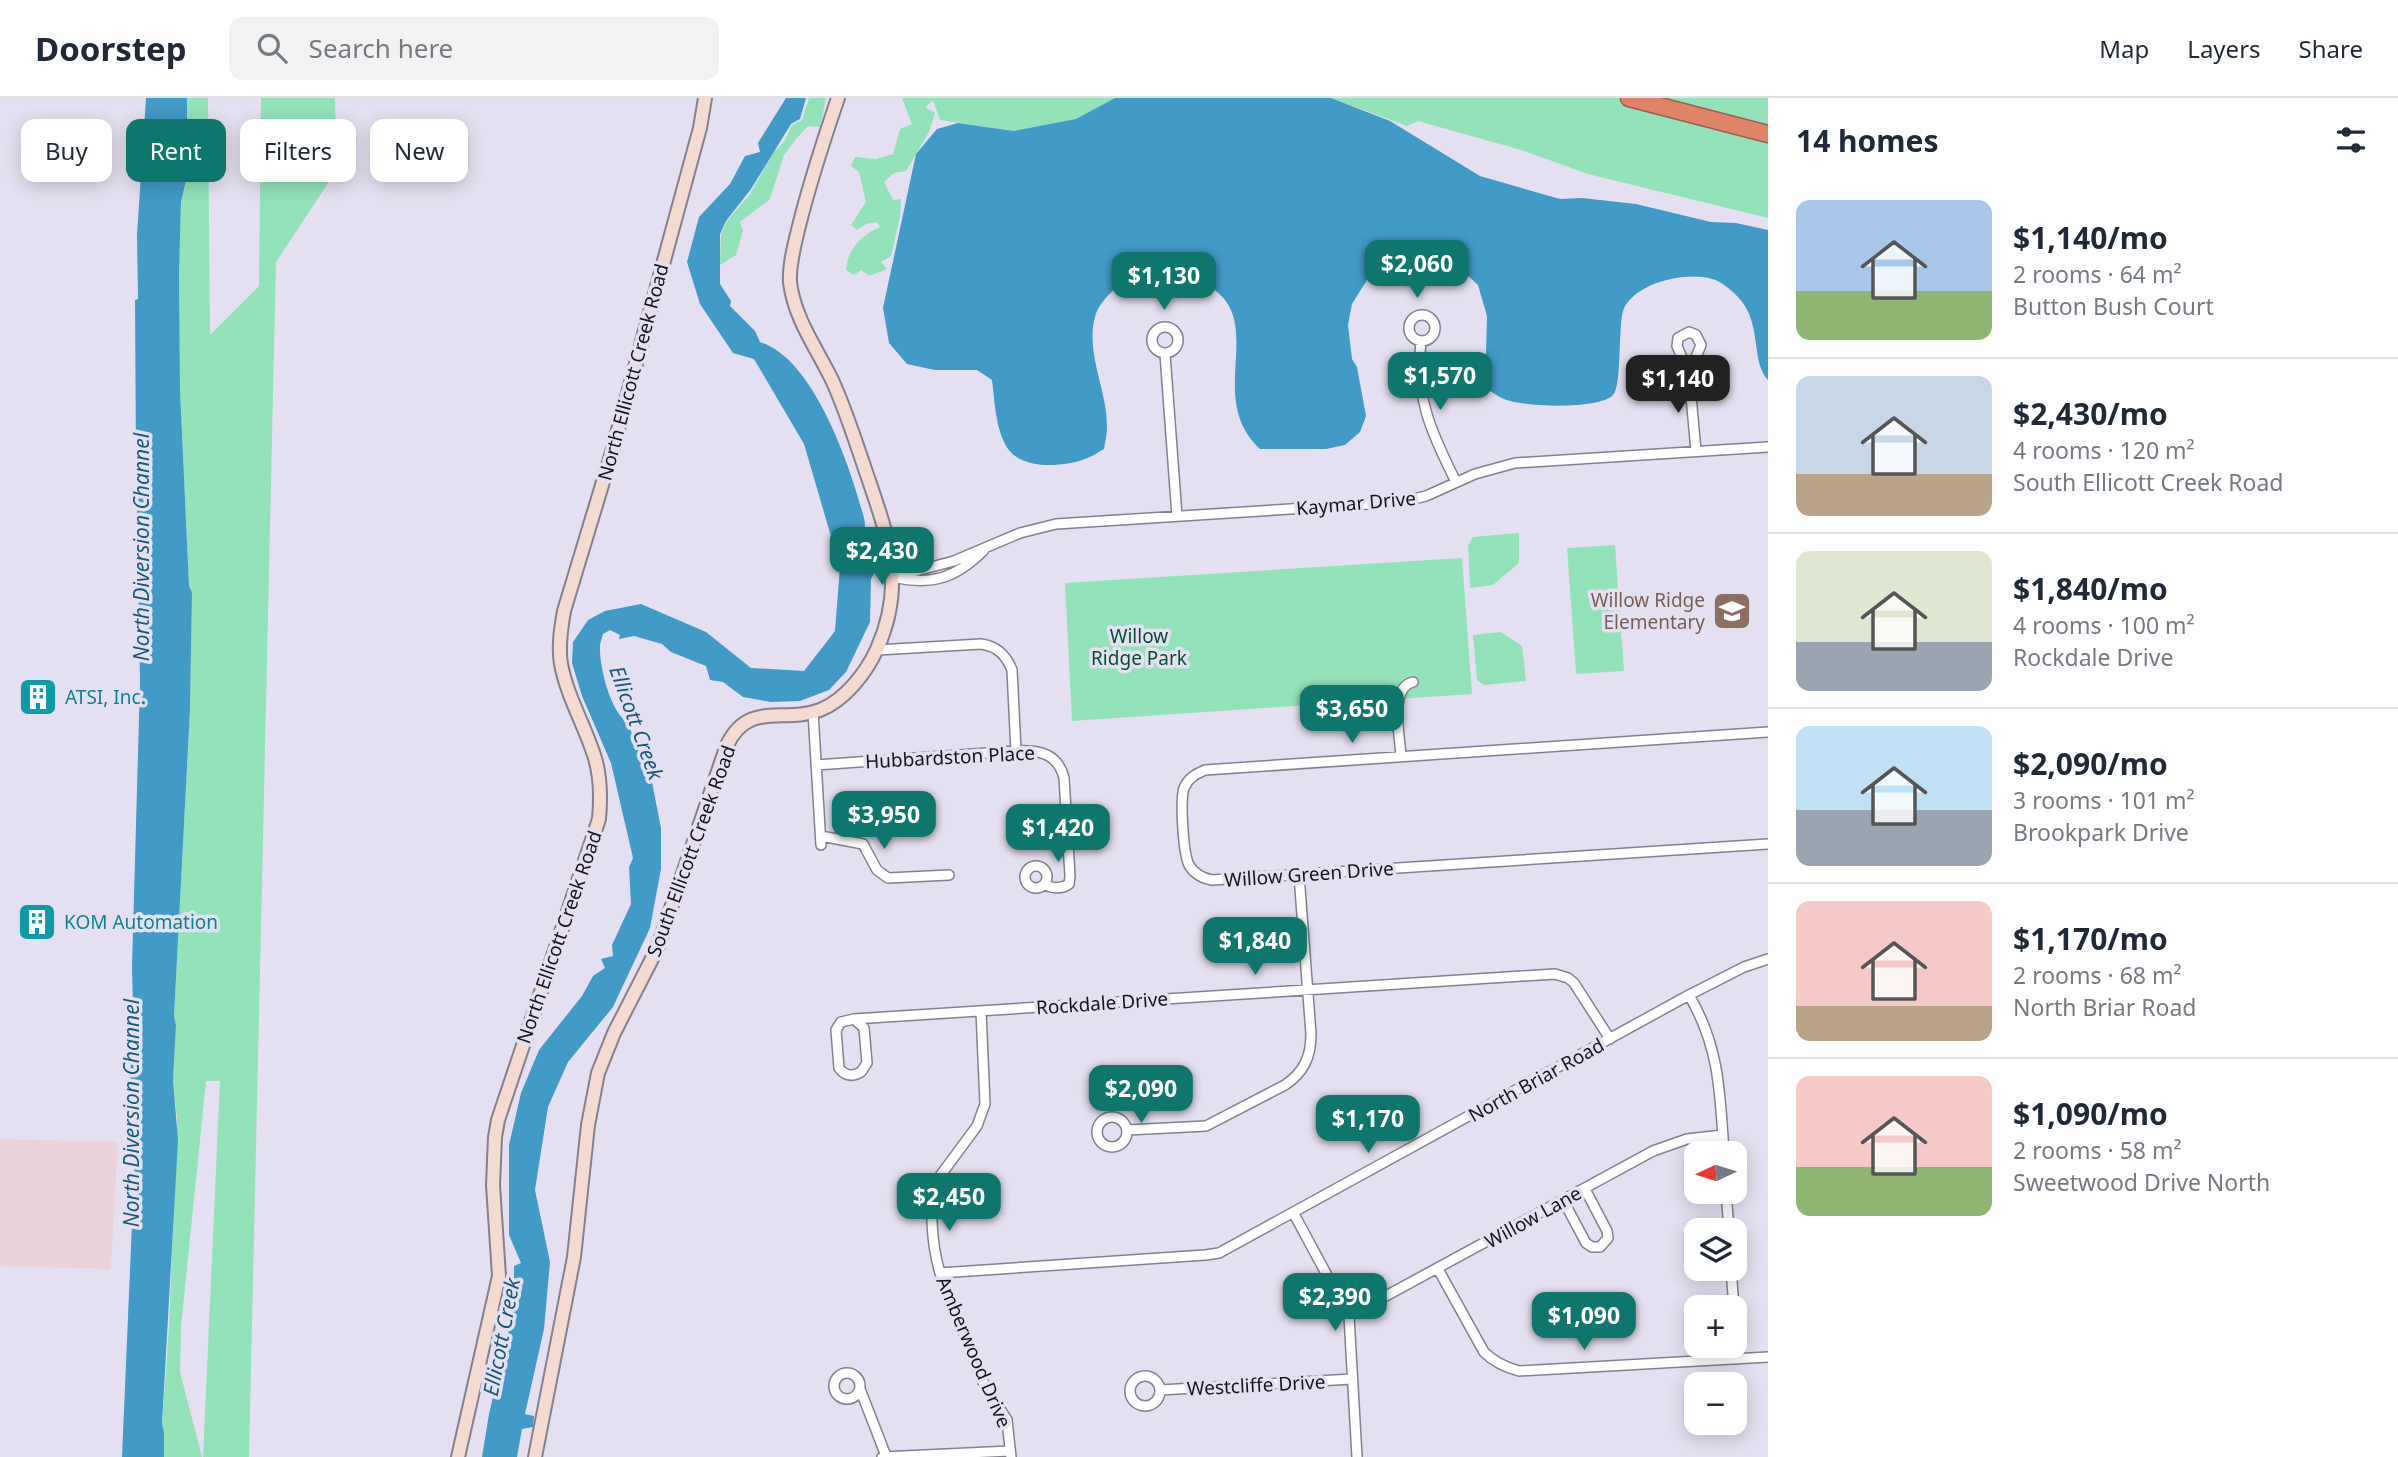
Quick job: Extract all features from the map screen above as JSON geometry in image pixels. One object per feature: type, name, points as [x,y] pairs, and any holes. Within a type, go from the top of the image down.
[{"type":"highway","points":[[1629,98],[1768,134]]},
{"type":"street","name":"North Ellicott Creek Road","points":[[458,1457],[499,1276],[493,1185],[498,1120],[599,819],[601,802],[594,755],[568,692],[561,662],[560,636],[564,611],[612,452],[700,128],[705,98]]},
{"type":"street","name":"South Ellicott Creek Road","points":[[535,1457],[574,1257],[593,1095],[605,1051],[657,949],[727,745],[734,732],[751,719],[813,712],[831,704],[847,692],[877,650],[888,612],[893,576],[888,537],[833,382],[798,311],[790,279],[791,260],[818,152],[838,98]]},
{"type":"street","points":[[1421,341],[1419,368],[1424,412],[1433,437],[1456,482]]},
{"type":"street","points":[[1166,354],[1177,516]]},
{"type":"street","points":[[1689,374],[1696,452]]},
{"type":"street","name":"Kaymar Drive","points":[[893,576],[938,566],[984,550],[1020,533],[1056,524],[1401,502],[1426,496],[1494,467],[1515,463],[1768,447]]},
{"type":"street","points":[[877,650],[981,644],[999,650],[1012,670],[1016,751]]},
{"type":"street","points":[[1401,756],[1398,700],[1401,689],[1413,682]]},
{"type":"street","points":[[813,712],[821,840],[863,844],[877,870],[888,878],[949,875]]},
{"type":"street","name":"Willow Green Drive","points":[[1768,732],[1205,771],[1198,773],[1187,783],[1182,799],[1186,858],[1192,870],[1212,880],[1768,844]]},
{"type":"street","name":"Hubbardston Place","points":[[816,765],[1016,751],[1045,752],[1058,763],[1065,778],[1070,881],[1064,887],[1049,887],[1045,884]]},
{"type":"street","points":[[1127,1130],[1206,1126],[1217,1122],[1294,1079],[1306,1064],[1311,1045],[1299,875]]},
{"type":"street","name":"North Briar Road","points":[[940,1273],[1212,1255],[1233,1247],[1294,1214],[1689,995],[1744,967],[1768,959]]},
{"type":"street","name":"Rockdale Drive","points":[[854,1019],[1555,974],[1574,983],[1610,1039]]},
{"type":"street","points":[[1689,995],[1713,1047],[1719,1078],[1723,1141]]},
{"type":"street","name":"Amberwood Drive","points":[[981,1011],[985,1104],[977,1126],[940,1176],[933,1197],[936,1259],[984,1382],[1007,1420],[1010,1454]]},
{"type":"street","points":[[854,1019],[864,1028],[867,1063],[861,1072],[852,1076],[839,1068],[836,1030],[841,1022],[854,1019]]},
{"type":"street","name":"Willow Lane","points":[[1349,1316],[1653,1151],[1702,1136],[1723,1135]]},
{"type":"street","points":[[1563,1200],[1586,1243],[1592,1247],[1600,1247],[1606,1242],[1608,1234],[1585,1189]]},
{"type":"street","points":[[1294,1214],[1349,1316],[1357,1457]]},
{"type":"street","points":[[1438,1269],[1484,1352],[1492,1360],[1518,1371],[1768,1357]]},
{"type":"street","name":"Westcliffe Drive","points":[[1160,1390],[1352,1380]]},
{"type":"street","points":[[860,1389],[884,1457],[1010,1454]]},
{"type":"shaded area","points":[[0,1139],[118,1142],[111,1269],[0,1266]]},
{"type":"green space","points":[[187,98],[208,98],[208,119],[187,119]]},
{"type":"green space","points":[[261,98],[335,98],[335,119],[261,119]]},
{"type":"green space","points":[[809,98],[826,98],[820,127],[808,126],[784,155],[770,199],[740,222],[743,231],[736,255],[720,265],[721,234],[727,221],[750,194],[792,125],[802,120]]},
{"type":"green space","points":[[902,98],[1115,98],[1077,119],[1014,131],[940,120],[933,100],[925,107],[935,113],[929,132],[906,171],[894,173],[884,182],[893,200],[901,199],[900,217],[891,256],[881,262],[887,269],[869,276],[861,270],[854,275],[846,270],[849,255],[861,239],[880,227],[877,222],[866,224],[857,230],[851,225],[866,202],[859,172],[851,166],[855,157],[876,159],[893,154],[900,129],[912,124]]},
{"type":"green space","points":[[1331,98],[1768,98],[1768,218],[1588,174],[1521,150],[1418,121],[1407,126]]},
{"type":"green space","points":[[186,182],[209,182],[210,335],[259,286],[260,182],[329,182],[276,262],[249,1457],[203,1457],[220,1081],[206,1081],[181,1327],[180,1372],[202,1457],[164,1457],[162,1425],[169,1327],[177,1118],[173,1080],[176,1025],[174,1016],[190,709],[192,592],[189,586],[180,390],[181,202]]},
{"type":"green space","points":[[1519,533],[1519,563],[1493,585],[1470,588],[1468,545],[1473,537]]},
{"type":"green space","points":[[1615,545],[1624,671],[1576,674],[1567,548]]},
{"type":"green space","name":"Willow Ridge Park","points":[[1462,558],[1472,694],[1072,721],[1065,583]]},
{"type":"green space","points":[[1501,632],[1522,646],[1526,681],[1484,685],[1477,680],[1473,635]]},
{"type":"water","points":[[146,98],[187,98],[187,119],[145,119]]},
{"type":"water","name":"Ellicott Creek","points":[[786,98],[806,98],[800,119],[791,124],[751,189],[726,221],[720,234],[720,284],[731,301],[730,306],[755,331],[760,342],[779,352],[797,369],[813,392],[840,445],[864,518],[866,543],[879,563],[871,579],[870,622],[846,672],[829,690],[800,701],[771,702],[743,697],[723,682],[710,680],[706,666],[671,652],[662,644],[634,636],[619,639],[620,635],[610,630],[603,634],[601,658],[611,700],[627,722],[651,777],[661,828],[661,869],[650,928],[613,1007],[568,1062],[548,1107],[535,1190],[550,1262],[544,1329],[525,1414],[534,1416],[533,1427],[522,1429],[517,1457],[482,1457],[489,1414],[514,1308],[514,1266],[521,1263],[509,1235],[509,1145],[521,1093],[539,1050],[582,996],[593,976],[605,968],[601,959],[613,956],[612,945],[631,904],[629,867],[633,858],[611,763],[582,696],[572,663],[573,642],[588,620],[605,611],[641,604],[706,632],[751,668],[804,671],[835,631],[840,567],[804,444],[754,359],[733,353],[700,304],[687,262],[699,217],[730,184],[745,156],[760,152],[758,143]]},
{"type":"water","points":[[1115,98],[1331,98],[1390,121],[1480,176],[1560,199],[1582,198],[1636,204],[1711,222],[1736,223],[1768,230],[1768,380],[1759,363],[1751,318],[1738,297],[1715,280],[1701,277],[1675,278],[1649,286],[1637,293],[1623,311],[1618,381],[1613,395],[1593,403],[1560,406],[1527,404],[1504,399],[1486,388],[1482,377],[1486,354],[1487,316],[1478,285],[1454,263],[1422,254],[1392,257],[1374,269],[1352,304],[1348,325],[1352,359],[1357,367],[1366,416],[1360,432],[1345,445],[1326,449],[1260,449],[1242,424],[1235,397],[1237,343],[1234,318],[1223,297],[1197,281],[1149,270],[1123,281],[1105,299],[1095,317],[1093,345],[1106,414],[1104,449],[1088,458],[1066,464],[1044,465],[1023,461],[1008,449],[1000,433],[992,380],[977,370],[935,370],[907,364],[889,343],[883,308],[916,154],[937,129],[958,123],[1014,131],[1076,119]]},
{"type":"water","name":"North Diversion Channel","points":[[140,182],[186,182],[181,202],[179,274],[180,390],[189,586],[192,592],[190,709],[174,1016],[176,1025],[173,1080],[178,1140],[162,1424],[164,1457],[122,1457],[136,1130],[130,1087],[140,682],[137,504],[140,489],[136,464],[137,235]]},
{"type":"place","name":"Willow Ridge Elementary","points":[[1732,611]]},
{"type":"place","name":"ATSI, Inc.","points":[[38,697]]},
{"type":"place","name":"KOM Automation","points":[[37,922]]}]
